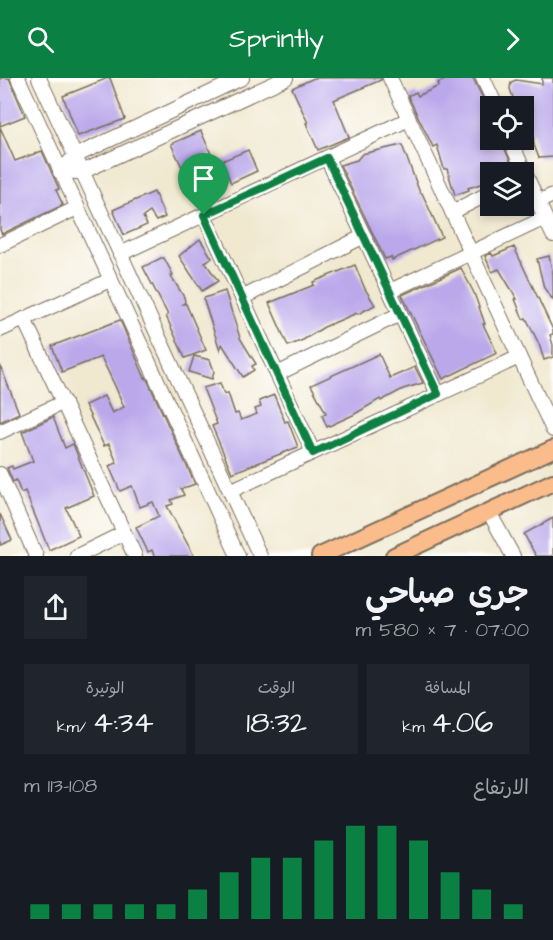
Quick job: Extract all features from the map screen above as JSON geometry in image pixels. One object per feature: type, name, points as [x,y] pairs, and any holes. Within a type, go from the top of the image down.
[{"type":"main road","points":[[320,556],[553,449]]},
{"type":"main road","points":[[394,556],[553,482]]},
{"type":"street","points":[[18,78],[238,556]]},
{"type":"street","points":[[39,78],[260,556]]},
{"type":"street","points":[[60,172],[75,156],[242,78]]},
{"type":"street","points":[[60,172],[82,172],[286,78]]},
{"type":"street","points":[[390,78],[553,430]]},
{"type":"street","points":[[489,80],[493,96]]},
{"type":"street","points":[[120,254],[409,119]]},
{"type":"street","points":[[327,158],[438,394]]},
{"type":"street","points":[[534,194],[553,235]]},
{"type":"street","points":[[538,202],[553,195]]},
{"type":"street","points":[[452,212],[480,198]]},
{"type":"street","points":[[0,244],[77,208]]},
{"type":"street","points":[[204,215],[313,453]]},
{"type":"street","points":[[390,291],[546,218]]},
{"type":"street","points":[[242,298],[364,236]]},
{"type":"street","points":[[0,329],[110,280]]},
{"type":"street","points":[[277,374],[400,314]]},
{"type":"street","points":[[24,319],[135,556]]},
{"type":"street","points":[[230,491],[519,357]]},
{"type":"street","points":[[0,432],[64,402]]},
{"type":"street","points":[[0,474],[36,556]]},
{"type":"street","points":[[489,512],[513,556]]},
{"type":"street","points":[[77,556],[124,533]]},
{"type":"building","points":[[0,78],[9,78],[25,116],[0,126]]},
{"type":"building","points":[[110,78],[125,119],[78,136],[63,96]]},
{"type":"building","points":[[314,78],[381,78],[381,80],[334,100],[349,137],[318,150],[292,88]]},
{"type":"building","points":[[449,78],[473,78],[482,96],[480,150],[505,150],[511,162],[480,162],[480,184],[455,195],[437,145],[433,147],[408,96],[416,92],[418,96],[439,86],[438,83]]},
{"type":"building","points":[[542,78],[553,78],[553,157],[539,158],[534,145],[534,96],[512,96],[510,89],[511,82],[516,80],[542,84]]},
{"type":"building","points":[[0,127],[15,161],[42,151],[59,189],[56,190],[63,205],[2,234],[0,230]]},
{"type":"building","points":[[201,131],[211,154],[182,167],[171,144]]},
{"type":"building","points":[[402,145],[420,193],[442,237],[392,260],[391,257],[385,259],[340,165],[357,160],[362,154]]},
{"type":"building","points":[[248,150],[257,171],[231,183],[222,161]]},
{"type":"building","points":[[154,192],[165,217],[156,221],[150,212],[143,217],[147,225],[124,235],[113,210]]},
{"type":"building","points":[[200,239],[212,258],[205,262],[218,281],[202,291],[179,256]]},
{"type":"building","points":[[514,247],[553,330],[553,334],[550,335],[553,357],[544,360],[526,318],[523,319],[515,299],[517,299],[499,269],[492,272],[485,256],[491,253],[493,256]]},
{"type":"building","points":[[549,256],[553,274],[553,300],[544,288],[537,259]]},
{"type":"building","points":[[164,258],[173,275],[171,276],[184,297],[183,304],[186,304],[206,350],[185,358],[166,316],[168,315],[143,267]]},
{"type":"building","points":[[355,265],[375,305],[324,327],[288,346],[269,303]]},
{"type":"building","points":[[461,268],[474,293],[485,324],[483,324],[497,353],[443,379],[402,295]]},
{"type":"building","points":[[225,291],[240,338],[256,364],[252,366],[254,370],[243,377],[222,344],[220,350],[204,301],[204,298]]},
{"type":"building","points":[[120,320],[195,484],[181,489],[184,495],[171,500],[173,504],[167,506],[194,556],[154,556],[152,550],[148,552],[136,527],[159,516],[153,502],[140,507],[132,486],[120,491],[109,466],[117,463],[109,444],[104,446],[85,405],[104,396],[112,413],[124,407],[115,386],[101,357],[62,372],[52,346]]},
{"type":"building","points":[[379,354],[390,378],[415,367],[423,383],[403,389],[381,401],[380,399],[327,427],[322,415],[326,413],[311,385]]},
{"type":"building","points":[[194,356],[210,360],[214,371],[212,379],[189,372]]},
{"type":"building","points":[[0,365],[19,413],[0,422]]},
{"type":"building","points":[[220,383],[224,394],[228,393],[235,414],[238,413],[241,420],[257,414],[255,409],[261,407],[259,401],[274,395],[285,422],[288,421],[298,447],[232,473],[212,426],[217,424],[203,388]]},
{"type":"building","points":[[53,417],[65,448],[73,444],[94,496],[66,508],[79,536],[49,550],[25,491],[21,493],[16,480],[13,482],[7,468],[12,466],[13,469],[33,461],[22,432]]},
{"type":"building","points":[[0,514],[12,540],[0,545]]},
{"type":"building","points":[[553,518],[553,556],[536,556],[524,534]]},
{"type":"route","points":[[327,158],[438,394],[313,453],[204,215],[327,158]]}]
